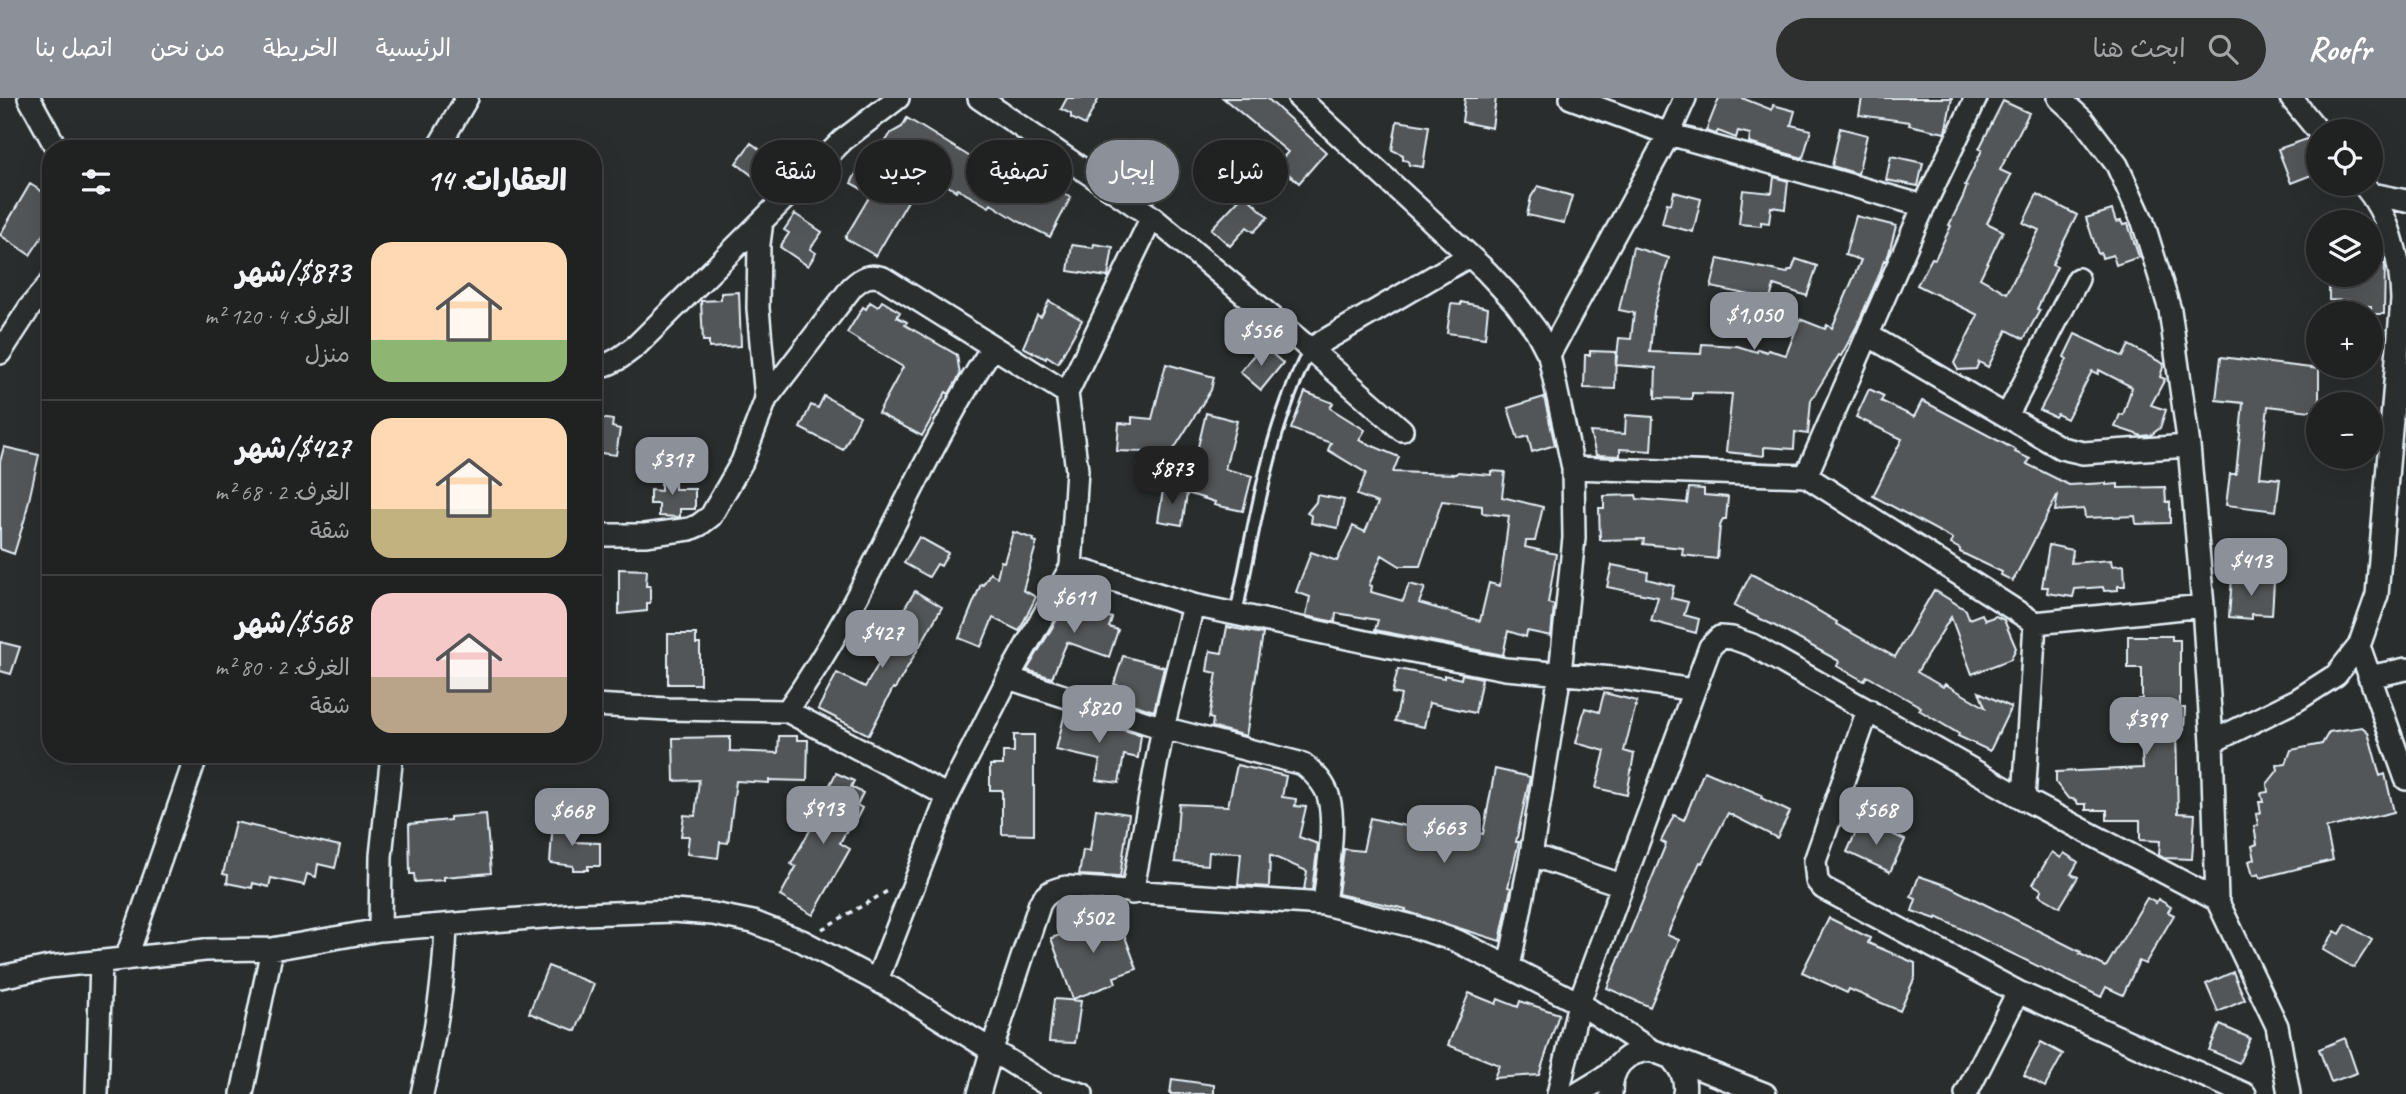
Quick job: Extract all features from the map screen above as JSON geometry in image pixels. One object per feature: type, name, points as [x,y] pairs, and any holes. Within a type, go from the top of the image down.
[{"type":"street","points":[[29,98],[52,140]]},
{"type":"street","points":[[442,140],[467,98]]},
{"type":"street","points":[[602,366],[619,360],[637,345],[843,140],[898,98]]},
{"type":"street","points":[[979,98],[1152,217],[1402,430]]},
{"type":"street","points":[[1299,98],[1515,302],[1536,330],[1549,355],[1573,468],[1574,538],[1560,673],[1531,855],[1509,967]]},
{"type":"street","points":[[1571,98],[1669,134],[1924,206]]},
{"type":"street","points":[[1549,355],[1669,134],[1685,98]]},
{"type":"street","points":[[1806,476],[1924,206],[1976,98]]},
{"type":"street","points":[[2059,98],[2083,120],[2117,165],[2143,222],[2170,310],[2189,446],[2203,607],[2212,742],[2217,900],[2277,1026],[2289,1094]]},
{"type":"street","points":[[2291,98],[2308,119]]},
{"type":"street","points":[[2383,194],[2406,201]]},
{"type":"street","points":[[2212,742],[2297,700],[2336,675],[2360,646],[2377,595],[2402,300],[2398,259],[2371,196]]},
{"type":"street","points":[[877,980],[948,796],[1008,678],[1071,567],[1077,470],[1067,393],[1152,217]]},
{"type":"street","points":[[762,220],[758,309],[765,399]]},
{"type":"street","points":[[1310,349],[1469,256]]},
{"type":"street","points":[[602,536],[645,536],[690,529],[711,516],[742,462],[765,399],[852,287],[863,277],[872,275],[883,278],[1067,393]]},
{"type":"street","points":[[2007,416],[2078,279]]},
{"type":"street","points":[[0,353],[42,293]]},
{"type":"street","points":[[1868,335],[2061,448],[2083,453],[2189,446]]},
{"type":"street","points":[[787,711],[811,677],[852,607],[947,422],[992,348]]},
{"type":"street","points":[[1573,468],[1806,476],[2035,623],[2203,607]]},
{"type":"street","points":[[1071,567],[1193,605],[1366,642],[1492,666],[1625,679],[1693,690]]},
{"type":"street","points":[[1132,892],[1163,728],[1193,605]]},
{"type":"street","points":[[2024,799],[2035,623]]},
{"type":"street","points":[[1558,1094],[1579,1003],[1693,690],[1710,647],[1720,637],[1752,645],[2024,799],[2217,900]]},
{"type":"street","points":[[2360,646],[2406,779]]},
{"type":"street","points":[[2369,677],[2406,669]]},
{"type":"street","points":[[1008,678],[1163,728],[1303,764],[1319,778],[1329,798],[1331,828],[1324,904]]},
{"type":"street","points":[[602,705],[787,711],[948,796]]},
{"type":"street","points":[[1868,710],[1815,861],[1817,881],[1832,893],[2018,992],[2245,1094]]},
{"type":"street","points":[[126,959],[194,763]]},
{"type":"street","points":[[380,930],[381,856],[392,763]]},
{"type":"street","points":[[1531,855],[1622,885]]},
{"type":"street","points":[[979,1094],[1040,903],[1045,895],[1055,889],[1067,887],[1324,904],[1412,926],[1457,941],[1579,1003],[1661,1053],[1681,1070],[1684,1094]]},
{"type":"street","points":[[0,976],[49,967],[205,950],[272,949],[380,930],[582,914],[673,911],[713,914],[753,922],[802,941],[877,980],[992,1049],[1051,1089],[1082,1094]]},
{"type":"street","points":[[427,1092],[443,990],[446,926]]},
{"type":"street","points":[[242,1094],[272,949]]},
{"type":"street","points":[[97,1094],[102,961]]},
{"type":"street","points":[[1966,1094],[2018,992]]},
{"type":"street","points":[[1577,1094],[1607,1076],[1627,1056],[1638,1051],[1661,1053],[1765,1094]]},
{"type":"street","points":[[1611,1094],[1611,1079],[1618,1065]]},
{"type":"lane","points":[[1236,614],[1273,441],[1310,349]]},
{"type":"path","points":[[802,941],[917,874]]},
{"type":"building","points":[[1067,98],[1099,98],[1085,125],[1061,109]]},
{"type":"building","points":[[1223,98],[1267,98],[1326,152],[1299,183],[1288,174],[1288,140],[1274,140]]},
{"type":"building","points":[[1465,98],[1496,98],[1492,128],[1462,122]]},
{"type":"building","points":[[1719,98],[1742,98],[1772,110],[1773,105],[1795,111],[1791,125],[1811,130],[1803,158],[1749,143],[1750,134],[1738,131],[1736,138],[1718,131],[1716,134],[1706,131]]},
{"type":"building","points":[[1862,98],[1952,98],[1945,133],[1909,125],[1910,122],[1859,115]]},
{"type":"building","points":[[2003,101],[2029,113],[2000,170],[2011,175],[1987,223],[2003,231],[1980,278],[2007,293],[2039,230],[2023,223],[2037,194],[2077,215],[2052,265],[2057,267],[2037,309],[2040,310],[2024,339],[2007,330],[1988,367],[1979,362],[1976,369],[1958,370],[1954,363],[1978,315],[1917,285],[1932,258],[1935,259],[1951,226],[1949,225],[1967,186],[1965,185],[1982,150],[1979,149]]},
{"type":"building","points":[[907,118],[943,140],[886,140],[891,133],[902,127]]},
{"type":"building","points":[[1397,121],[1429,126],[1423,167],[1409,165],[1408,161],[1403,160],[1403,155],[1392,150]]},
{"type":"building","points":[[1840,128],[1867,135],[1858,174],[1832,166]]},
{"type":"building","points":[[2306,139],[2306,177],[2291,183],[2278,149]]},
{"type":"building","points":[[751,143],[751,175],[736,163]]},
{"type":"building","points":[[952,146],[966,154],[966,194],[957,189],[952,188]]},
{"type":"building","points":[[1891,156],[1923,163],[1918,186],[1886,180]]},
{"type":"building","points":[[1774,177],[1788,181],[1785,209],[1771,207],[1769,223],[1761,222],[1761,226],[1739,224],[1743,190],[1772,193]]},
{"type":"building","points":[[30,184],[42,191],[42,237],[30,255],[0,235]]},
{"type":"building","points":[[1538,186],[1572,196],[1564,223],[1527,215],[1531,197]]},
{"type":"building","points":[[1674,192],[1701,199],[1693,232],[1662,224],[1667,203],[1671,204]]},
{"type":"building","points":[[866,203],[907,203],[876,256],[845,238]]},
{"type":"building","points":[[982,203],[1068,203],[1050,237],[991,204],[989,207]]},
{"type":"building","points":[[1236,203],[1253,203],[1268,217],[1254,232],[1247,227],[1230,246],[1211,229]]},
{"type":"building","points":[[2112,210],[2116,222],[2128,224],[2139,257],[2116,265],[2113,255],[2102,258],[2101,253],[2098,254],[2086,218]]},
{"type":"building","points":[[795,214],[822,232],[810,249],[816,253],[808,266],[780,247],[789,233],[784,230]]},
{"type":"building","points":[[1856,216],[1896,226],[1889,253],[1857,326],[1841,356],[1839,355],[1811,400],[1808,434],[1795,432],[1794,449],[1764,447],[1764,456],[1726,452],[1732,394],[1692,393],[1692,399],[1655,398],[1656,368],[1616,365],[1619,338],[1631,339],[1634,313],[1619,310],[1633,247],[1669,258],[1654,311],[1650,352],[1701,354],[1702,344],[1737,346],[1757,352],[1758,349],[1768,350],[1786,355],[1800,319],[1825,329],[1827,325],[1832,328],[1861,260],[1845,255]]},
{"type":"building","points":[[1094,244],[1113,247],[1108,277],[1068,271],[1072,245],[1093,248]]},
{"type":"building","points":[[1718,259],[1787,273],[1792,270],[1796,259],[1817,266],[1807,296],[1774,285],[1770,299],[1711,287]]},
{"type":"building","points":[[2385,264],[2384,314],[2383,301],[2329,300],[2329,287],[2383,287]]},
{"type":"building","points":[[739,292],[741,346],[709,348],[709,341],[703,341],[701,301],[721,300],[721,293]]},
{"type":"building","points":[[882,301],[900,312],[897,317],[907,322],[905,325],[957,355],[960,375],[949,394],[946,392],[922,436],[878,413],[903,367],[847,333],[863,307],[866,309],[870,302],[878,307]]},
{"type":"building","points":[[1049,301],[1082,320],[1058,363],[1023,347],[1037,315],[1041,317]]},
{"type":"building","points":[[1461,302],[1488,308],[1485,338],[1447,333],[1451,304],[1461,305]]},
{"type":"building","points":[[2075,334],[2123,357],[2129,345],[2164,364],[2160,377],[2165,379],[2151,405],[2166,410],[2160,428],[2151,435],[2142,436],[2115,427],[2120,414],[2123,415],[2132,387],[2099,370],[2098,374],[2092,371],[2067,419],[2040,410],[2067,359],[2064,357]]},
{"type":"building","points":[[1262,345],[1283,363],[1261,390],[1240,372]]},
{"type":"building","points":[[1590,351],[1616,352],[1615,389],[1584,388],[1585,355],[1590,355]]},
{"type":"building","points":[[2221,357],[2306,367],[2306,378],[2319,378],[2319,392],[2306,392],[2306,410],[2268,406],[2260,477],[2280,479],[2276,511],[2226,505],[2230,474],[2236,474],[2243,403],[2216,400]]},
{"type":"building","points":[[1166,364],[1214,377],[1211,390],[1157,476],[1139,466],[1147,452],[1117,451],[1119,423],[1132,424],[1132,417],[1152,419]]},
{"type":"building","points":[[1869,389],[1884,396],[1881,401],[1914,417],[1922,401],[1925,402],[2016,450],[2015,452],[2030,459],[2027,464],[2069,485],[2106,483],[2118,484],[2118,488],[2165,487],[2166,502],[2170,502],[2170,523],[2136,524],[2135,516],[2085,518],[2084,509],[2055,511],[2058,494],[2013,581],[2001,575],[2002,572],[1960,552],[1960,549],[1951,544],[1953,539],[1873,496],[1902,439],[1856,417]]},
{"type":"building","points":[[1305,392],[1333,403],[1330,408],[1365,430],[1359,440],[1399,457],[1393,472],[1491,475],[1491,471],[1505,472],[1502,497],[1543,507],[1535,541],[1526,541],[1525,547],[1556,554],[1548,603],[1554,605],[1551,636],[1527,631],[1526,637],[1508,631],[1503,655],[1375,630],[1378,620],[1336,613],[1335,622],[1306,616],[1310,597],[1296,592],[1311,552],[1337,561],[1353,526],[1365,532],[1378,503],[1357,495],[1366,473],[1328,450],[1331,443],[1291,429]],"holes":[[[1442,501],[1482,506],[1482,513],[1509,516],[1500,586],[1489,583],[1480,621],[1419,603],[1425,588],[1409,584],[1403,601],[1371,592],[1372,586],[1369,585],[1382,555],[1400,566],[1420,566]]]},
{"type":"building","points":[[824,396],[860,416],[843,450],[800,428],[811,405],[818,408]]},
{"type":"building","points":[[1544,397],[1555,445],[1532,452],[1528,436],[1518,439],[1508,408]]},
{"type":"building","points":[[1206,413],[1237,421],[1225,469],[1252,476],[1243,511],[1214,505],[1215,502],[1187,493]]},
{"type":"building","points":[[1626,415],[1653,417],[1651,451],[1620,449],[1620,456],[1596,455],[1590,432],[1625,434]]},
{"type":"building","points":[[602,418],[613,420],[612,427],[620,429],[616,455],[602,453]]},
{"type":"building","points":[[4,447],[39,455],[14,554],[0,549],[0,462]]},
{"type":"building","points":[[661,473],[675,473],[675,489],[695,489],[695,509],[680,509],[680,517],[659,516],[659,504],[650,504],[650,490],[661,491]]},
{"type":"building","points":[[1164,484],[1187,494],[1182,525],[1158,521]]},
{"type":"building","points":[[1689,488],[1704,489],[1704,495],[1728,497],[1726,519],[1723,519],[1720,526],[1717,559],[1682,555],[1683,548],[1643,544],[1644,539],[1600,540],[1599,508],[1604,508],[1604,496],[1636,495],[1637,499],[1687,503]]},
{"type":"building","points":[[1317,495],[1344,500],[1338,528],[1311,523],[1312,516],[1307,513],[1316,502]]},
{"type":"building","points":[[1013,532],[1037,542],[1023,590],[1036,597],[1019,631],[993,618],[981,647],[959,638],[981,584],[983,585],[990,573],[997,577]]},
{"type":"building","points":[[919,537],[948,553],[941,566],[937,564],[929,577],[904,563]]},
{"type":"building","points":[[2049,545],[2073,550],[2071,563],[2111,560],[2112,566],[2124,565],[2125,586],[2118,586],[2118,590],[2104,591],[2103,587],[2075,589],[2073,597],[2047,593],[2048,587],[2042,587]]},
{"type":"building","points":[[1612,565],[1648,572],[1647,579],[1674,586],[1671,598],[1688,602],[1684,615],[1699,619],[1696,633],[1651,621],[1658,597],[1607,587]]},
{"type":"building","points":[[619,569],[647,570],[646,586],[650,586],[650,603],[647,603],[647,611],[619,614]]},
{"type":"building","points":[[1751,574],[1895,657],[1934,590],[1966,610],[1969,619],[1982,614],[1985,620],[1996,616],[2004,620],[2016,648],[2011,659],[1972,674],[1951,617],[1917,672],[1943,687],[1945,684],[1985,707],[1979,692],[2011,707],[1990,751],[1958,736],[1959,734],[1919,710],[1921,707],[1867,676],[1864,681],[1837,666],[1839,661],[1734,606]]},
{"type":"building","points":[[2232,578],[2274,582],[2272,615],[2252,614],[2252,619],[2229,617]]},
{"type":"building","points":[[915,591],[942,607],[895,689],[893,688],[869,735],[818,709],[837,673],[865,687],[899,629],[894,625]]},
{"type":"building","points":[[1074,591],[1088,596],[1082,608],[1112,618],[1109,627],[1118,630],[1109,657],[1067,642],[1052,678],[1027,670]]},
{"type":"building","points":[[1227,627],[1263,634],[1246,736],[1212,727],[1213,719],[1209,718],[1217,673],[1207,671],[1210,651],[1222,653]]},
{"type":"building","points":[[668,634],[696,634],[696,644],[700,644],[700,684],[668,684]]},
{"type":"building","points":[[2128,636],[2172,636],[2172,640],[2180,640],[2180,708],[2185,708],[2184,730],[2176,731],[2178,813],[2195,814],[2192,859],[2164,858],[2159,855],[2160,841],[2140,840],[2140,820],[2107,820],[2107,810],[2086,810],[2086,804],[2078,804],[2076,800],[2068,798],[2056,783],[2056,772],[2143,768],[2138,699],[2142,699],[2142,668],[2128,668]]},
{"type":"building","points":[[0,642],[20,647],[11,674],[0,671]]},
{"type":"building","points":[[1123,656],[1164,667],[1154,711],[1116,699],[1120,686],[1114,684]]},
{"type":"building","points":[[1398,669],[1444,678],[1444,675],[1461,679],[1462,674],[1482,678],[1475,713],[1429,703],[1424,727],[1395,721],[1401,695],[1392,693]]},
{"type":"building","points":[[1604,693],[1637,701],[1624,751],[1634,754],[1627,795],[1596,788],[1605,751],[1576,743],[1585,708],[1599,712]]},
{"type":"building","points":[[1065,713],[1141,735],[1138,758],[1124,755],[1119,783],[1096,780],[1100,760],[1056,750]]},
{"type":"building","points":[[2362,727],[2368,732],[2380,776],[2385,774],[2394,812],[2326,828],[2333,860],[2260,878],[2259,874],[2253,876],[2249,861],[2255,859],[2252,846],[2257,844],[2254,826],[2258,825],[2256,814],[2261,813],[2261,793],[2268,792],[2267,784],[2278,770],[2277,765],[2286,764],[2291,750],[2322,744],[2329,732]]},
{"type":"building","points":[[1014,735],[1034,735],[1034,835],[1002,834],[1002,790],[990,790],[990,765],[1003,765],[1003,752],[1014,752]]},
{"type":"building","points":[[779,736],[797,736],[797,740],[808,740],[807,781],[736,781],[728,843],[720,842],[718,858],[687,854],[689,836],[681,836],[684,815],[695,816],[699,780],[674,781],[673,738],[730,737],[730,751],[778,753]]},
{"type":"building","points":[[1237,765],[1286,776],[1282,797],[1296,799],[1295,806],[1306,807],[1299,837],[1318,844],[1312,890],[1304,890],[1307,871],[1270,855],[1269,887],[1238,885],[1241,853],[1209,852],[1208,865],[1175,862],[1179,804],[1228,806]]},
{"type":"building","points":[[1495,769],[1530,777],[1500,941],[1405,911],[1406,909],[1338,894],[1344,849],[1363,851],[1370,818],[1415,828],[1416,822],[1478,839],[1479,833],[1483,834]]},
{"type":"building","points":[[1704,771],[1762,795],[1761,798],[1790,812],[1777,838],[1728,813],[1702,863],[1700,862],[1667,935],[1679,940],[1650,1007],[1607,988],[1666,844],[1661,841],[1674,815],[1684,820]]},
{"type":"building","points":[[836,773],[854,781],[851,787],[863,793],[857,805],[862,808],[840,843],[850,849],[813,915],[780,896],[796,867],[791,864],[817,818],[814,816]]},
{"type":"building","points":[[1096,809],[1129,814],[1120,877],[1079,875],[1083,850],[1090,851]]},
{"type":"building","points":[[486,814],[491,873],[415,882],[414,874],[410,874],[409,824]]},
{"type":"building","points":[[553,820],[575,822],[573,842],[600,843],[600,866],[588,866],[588,870],[573,870],[573,866],[550,863]]},
{"type":"building","points":[[235,822],[340,846],[335,868],[318,864],[316,877],[307,874],[304,885],[271,878],[269,887],[253,883],[252,888],[227,883],[228,875],[223,874]]},
{"type":"building","points":[[1860,823],[1879,831],[1880,828],[1905,840],[1890,872],[1847,852]]},
{"type":"building","points":[[2052,852],[2061,858],[2064,853],[2078,862],[2071,874],[2078,877],[2060,907],[2039,895],[2042,890],[2033,884]]},
{"type":"building","points":[[1919,876],[1948,886],[2106,967],[2147,898],[2156,903],[2158,899],[2171,907],[2168,912],[2174,915],[2145,964],[2139,961],[2123,995],[2106,987],[2101,997],[1937,917],[1936,919],[1912,911],[1916,899],[1911,897]]},
{"type":"building","points":[[1090,918],[1092,923],[1102,919],[1104,923],[1118,918],[1137,969],[1114,977],[1116,983],[1073,999],[1051,938],[1072,931],[1070,925]]},
{"type":"building","points":[[1829,918],[1870,938],[1868,943],[1915,963],[1915,977],[1900,1011],[1849,989],[1847,993],[1802,972]]},
{"type":"building","points":[[2346,924],[2372,940],[2354,968],[2323,950],[2335,931],[2340,934]]},
{"type":"building","points":[[548,966],[594,984],[576,1031],[529,1013]]},
{"type":"building","points":[[2233,972],[2245,1000],[2218,1012],[2206,984]]},
{"type":"building","points":[[1469,993],[1496,1004],[1498,999],[1518,1007],[1520,1001],[1559,1014],[1539,1075],[1494,1078],[1499,1065],[1448,1045]]},
{"type":"building","points":[[1054,999],[1081,1001],[1075,1043],[1049,1042]]},
{"type":"building","points":[[2220,1025],[2250,1038],[2239,1063],[2209,1050]]},
{"type":"building","points":[[2345,1038],[2357,1073],[2331,1082],[2319,1049]]},
{"type":"building","points":[[2041,1042],[2063,1054],[2045,1087],[2024,1075]]},
{"type":"building","points":[[1172,1079],[1214,1085],[1214,1094],[1170,1094]]}]
